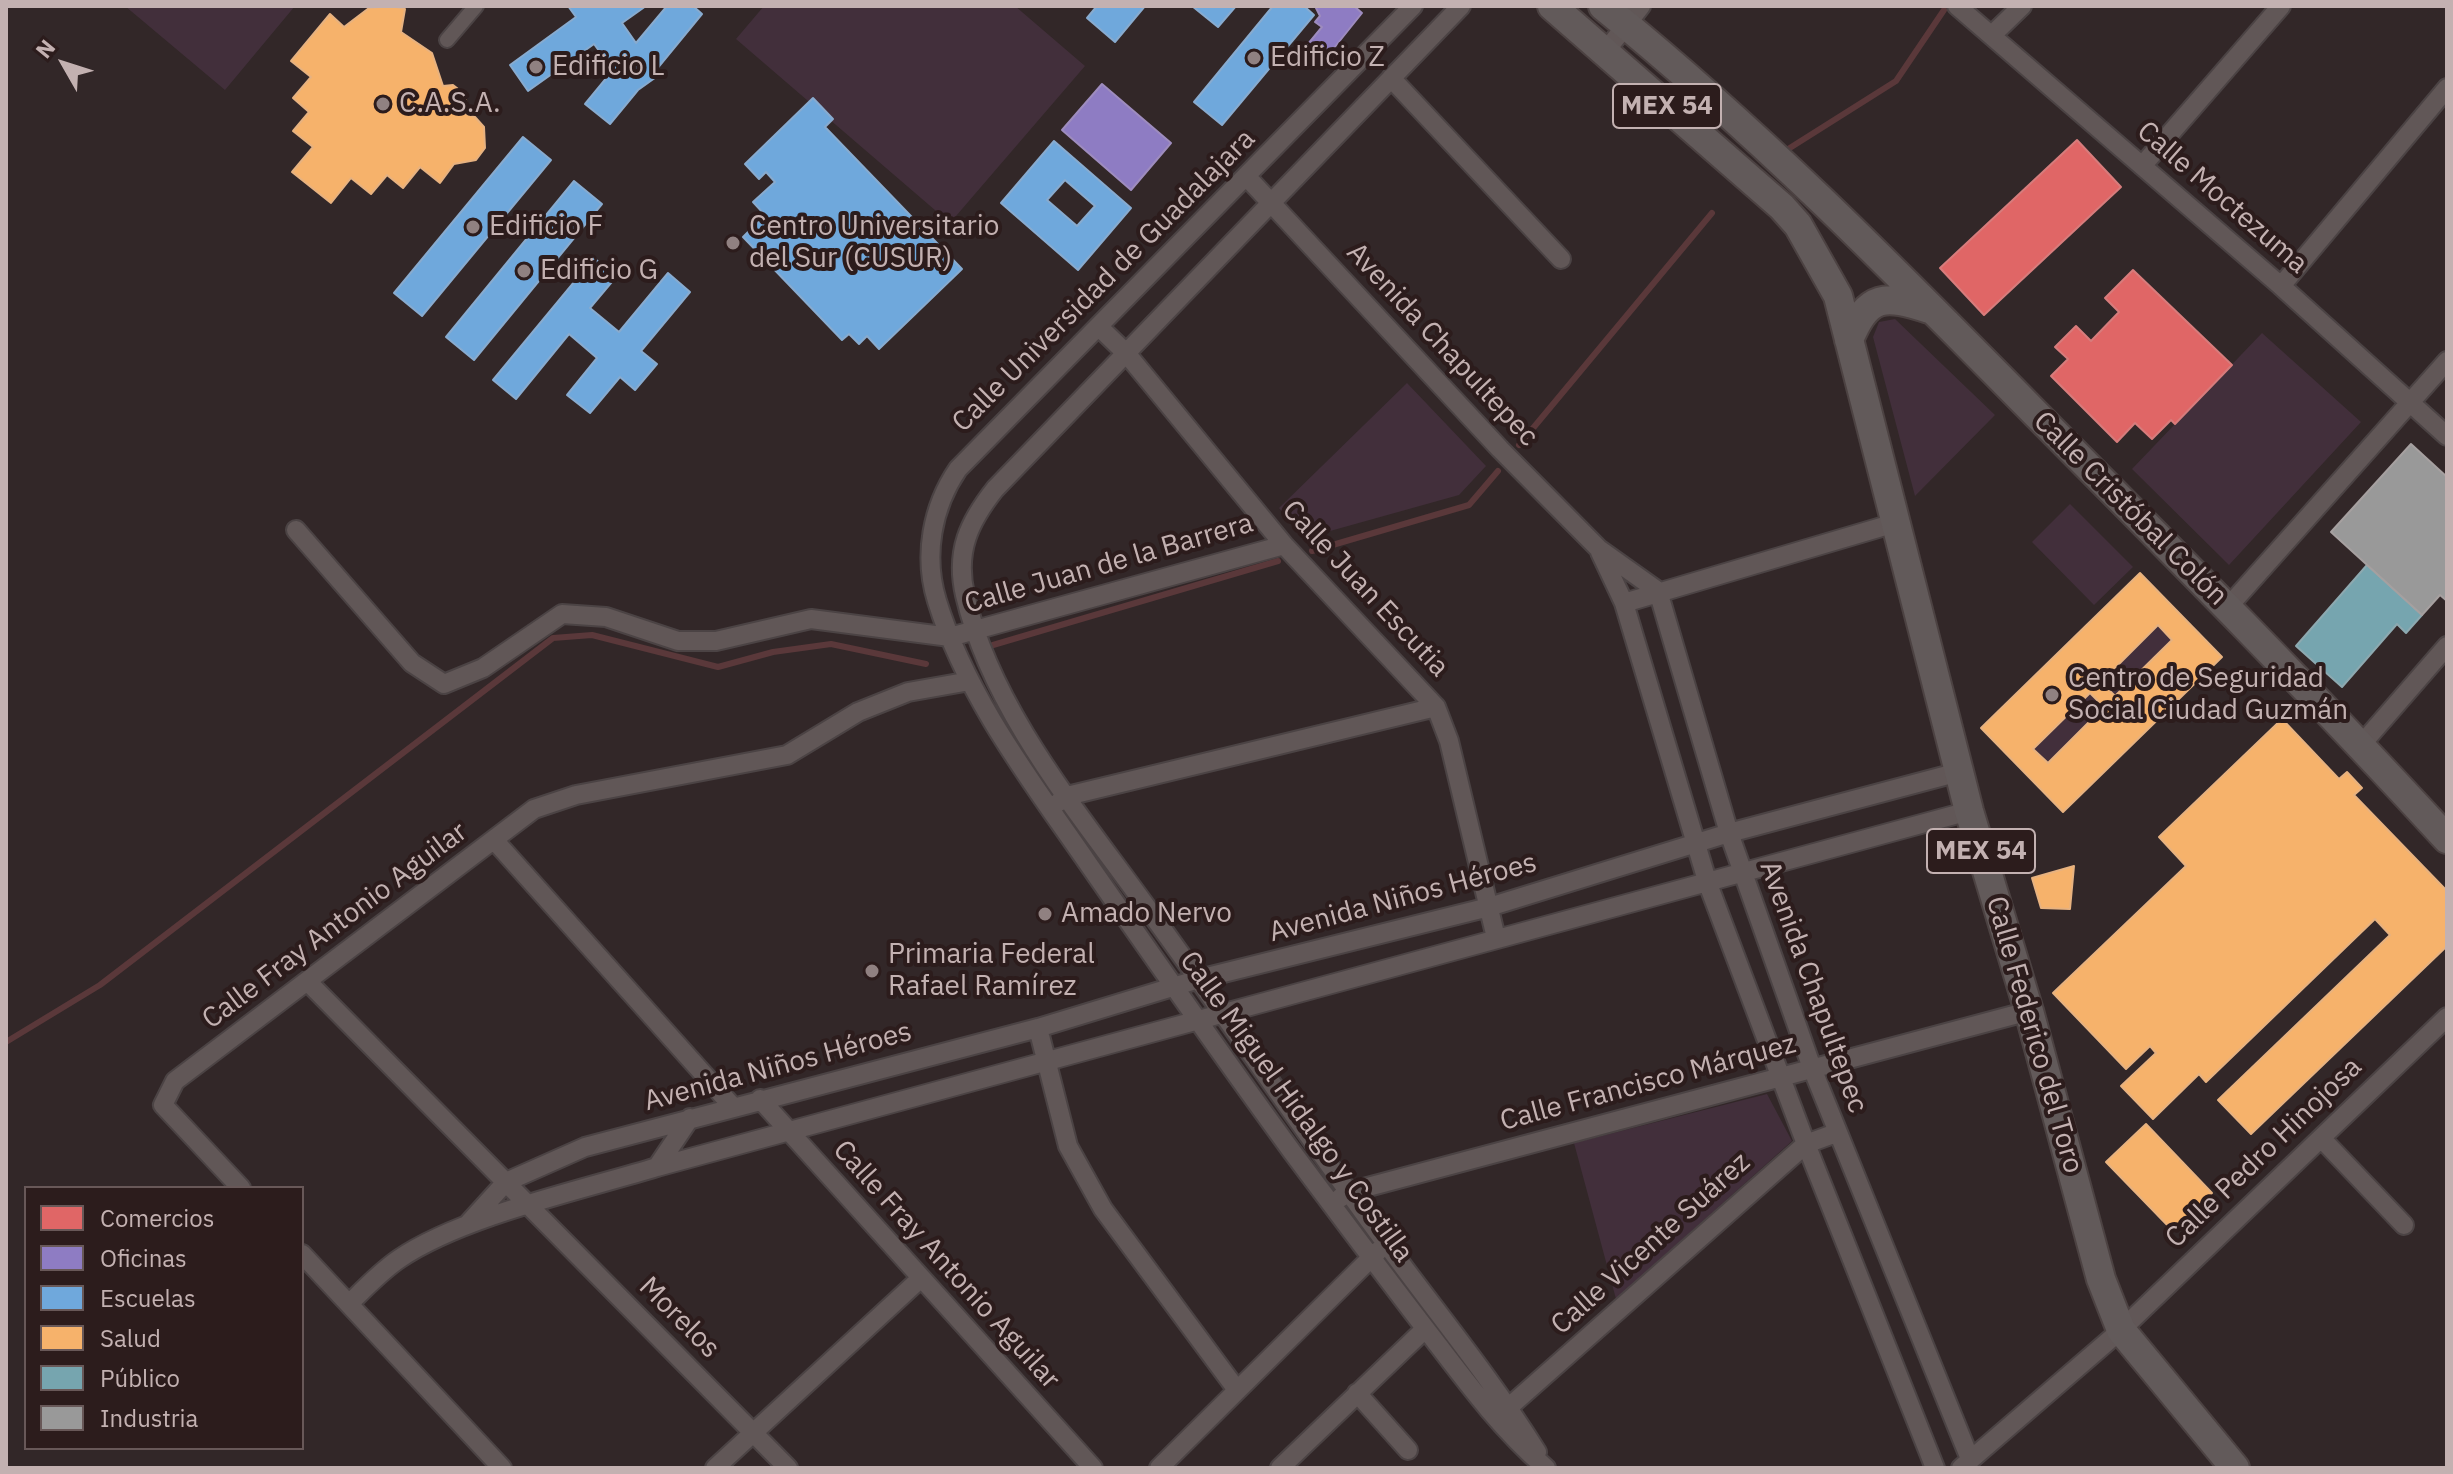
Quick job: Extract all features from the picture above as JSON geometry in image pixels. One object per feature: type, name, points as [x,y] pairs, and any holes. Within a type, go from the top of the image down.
[{"type":"main road","name":"MEX 54","points":[[1552,6],[1605,52]]},
{"type":"main road","name":"MEX 54","points":[[1603,6],[1635,12]]},
{"type":"main road","name":"Calle Cristóbal Colón","points":[[1635,12],[1805,186],[1933,310],[2228,607],[2447,839]]},
{"type":"main road","name":"Calle Federico del Toro","points":[[1605,52],[1782,207],[1817,255],[1838,296],[1969,811],[2029,1011],[2101,1279],[2121,1330],[2235,1468]]},
{"type":"main road","points":[[1849,340],[1865,309],[1878,300],[1897,299],[1933,310]]},
{"type":"street","points":[[447,40],[476,6]]},
{"type":"street","name":"Calle Universidad de Guadalajara","points":[[950,637],[935,597],[931,548],[934,518],[945,487],[958,469],[1413,6]]},
{"type":"street","points":[[976,632],[964,592],[963,551],[970,521],[995,489],[1461,6]]},
{"type":"street","name":"Calle Moctezuma","points":[[1957,6],[2281,286],[2447,436]]},
{"type":"street","points":[[1992,35],[2022,6]]},
{"type":"street","points":[[2142,166],[2281,6]]},
{"type":"street","points":[[1605,52],[1635,12]]},
{"type":"street","points":[[1391,78],[1561,259]]},
{"type":"street","points":[[2281,286],[2447,88]]},
{"type":"street","name":"Avenida Chapultepec","points":[[1246,176],[1489,438],[1599,549],[1658,591],[1743,874],[1836,1133],[1966,1464]]},
{"type":"street","name":"Calle Juan Escutia","points":[[1099,327],[1126,353],[1284,545],[1436,707],[1449,741],[1496,938]]},
{"type":"street","points":[[2228,607],[2447,361]]},
{"type":"street","points":[[1624,603],[1895,523]]},
{"type":"street","name":"Calle Juan de la Barrera","points":[[296,530],[412,663],[444,684],[483,668],[562,614],[606,617],[678,641],[716,641],[811,619],[950,637],[1284,545]]},
{"type":"street","name":"Avenida Chapultepec","points":[[1599,549],[1624,603],[1708,884],[1806,1144],[1935,1468]]},
{"type":"street","name":"Calle Miguel Hidalgo y Costilla","points":[[950,637],[970,681],[1049,807],[1195,1020],[1370,1258],[1508,1435],[1546,1468],[1509,1407],[1349,1192],[1067,796],[995,683],[976,632]]},
{"type":"street","points":[[2361,745],[2447,646]]},
{"type":"street","points":[[495,841],[534,809],[576,795],[787,755],[858,712],[908,692],[970,681]]},
{"type":"street","points":[[1049,807],[1067,796],[1436,707]]},
{"type":"street","name":"Avenida Niños Héroes","points":[[465,1227],[506,1182],[585,1147],[1038,1028],[1199,979],[1489,907],[1729,833],[1959,772]]},
{"type":"street","name":"Avenida Niños Héroes","points":[[349,1304],[398,1259],[465,1227],[657,1167],[1222,1011],[1708,884],[1969,811]]},
{"type":"street","name":"Calle Fray Antonio Aguilar","points":[[239,1186],[163,1105],[175,1081],[495,841],[733,1107]]},
{"type":"street","name":"Morelos","points":[[309,983],[788,1468]]},
{"type":"street","name":"Calle Francisco Márquez","points":[[1331,1204],[1349,1192],[2029,1011]]},
{"type":"street","name":"Calle Pedro Hinojosa","points":[[1966,1464],[2121,1330],[2447,1017]]},
{"type":"street","points":[[1038,1028],[1068,1146],[1103,1209],[1237,1390]]},
{"type":"street","name":"Calle Fray Antonio Aguilar","points":[[760,1099],[1093,1468]]},
{"type":"street","points":[[657,1167],[690,1118]]},
{"type":"street","name":"Calle Vicente Suárez","points":[[1509,1407],[1806,1144],[1836,1133]]},
{"type":"street","points":[[2321,1138],[2404,1225]]},
{"type":"street","points":[[1159,1468],[1386,1243]]},
{"type":"street","points":[[304,1256],[502,1468]]},
{"type":"street","points":[[715,1468],[920,1279]]},
{"type":"street","points":[[1280,1468],[1425,1329]]},
{"type":"street","points":[[1357,1393],[1408,1450]]},
{"type":"street","points":[[1508,1435],[1509,1407]]},
{"type":"shaded area","points":[[125,6],[295,6],[225,90]]},
{"type":"shaded area","points":[[764,6],[1015,6],[1085,66],[950,223],[736,39]]},
{"type":"shaded area","points":[[1895,319],[1995,415],[1915,496],[1873,337],[1879,322]]},
{"type":"shaded area","points":[[2262,333],[2361,422],[2229,565],[2132,469]]},
{"type":"shaded area","points":[[1407,383],[1486,466],[1459,495],[1305,538],[1279,508]]},
{"type":"shaded area","points":[[2070,504],[2133,567],[2094,605],[2032,542]]},
{"type":"shaded area","points":[[2158,625],[2172,640],[2115,696],[2101,682]]},
{"type":"shaded area","points":[[2090,693],[2104,707],[2048,763],[2033,749]]},
{"type":"shaded area","points":[[1767,1094],[1792,1141],[1616,1299],[1574,1143]]},
{"type":"building: Comercios","points":[[2077,140],[2121,187],[1984,315],[1940,268]]},
{"type":"building: Comercios","points":[[2133,270],[2232,365],[2175,424],[2171,420],[2152,439],[2135,423],[2117,442],[2051,376],[2068,359],[2055,347],[2076,326],[2091,341],[2119,312],[2105,298]]},
{"type":"building: Oficinas","points":[[1315,6],[1354,6],[1362,13],[1318,68],[1304,57],[1312,47],[1308,44],[1322,27],[1315,22],[1320,16]]},
{"type":"building: Oficinas","points":[[1102,84],[1171,143],[1131,190],[1062,130]]},
{"type":"building: Escuelas","name":"Edificio L","points":[[568,6],[646,6],[622,23],[636,43],[667,6],[693,6],[702,14],[656,70],[659,75],[638,90],[610,124],[585,104],[613,70],[594,44],[528,91],[510,65],[576,17]]},
{"type":"building: Escuelas","points":[[1097,6],[1145,6],[1115,42],[1087,18]]},
{"type":"building: Escuelas","points":[[1192,6],[1236,6],[1218,27]]},
{"type":"building: Escuelas","name":"Edificio Z","points":[[1273,6],[1304,6],[1314,15],[1222,125],[1194,102]]},
{"type":"building: Escuelas","points":[[813,98],[833,119],[825,127],[962,269],[879,349],[867,336],[859,344],[849,334],[842,340],[743,237],[765,215],[753,202],[775,182],[766,172],[759,179],[745,164]]},
{"type":"building: Escuelas","name":"Edificio F","points":[[523,137],[551,160],[422,316],[394,293]]},
{"type":"building: Escuelas","points":[[1054,141],[1131,208],[1078,270],[1001,203]],"holes":[[[1065,180],[1095,206],[1077,226],[1047,200]]]},
{"type":"building: Escuelas","name":"Edificio G","points":[[574,181],[602,204],[474,360],[446,337]]},
{"type":"building: Escuelas","points":[[594,258],[616,277],[590,308],[619,332],[668,273],[690,292],[641,351],[657,364],[635,390],[620,377],[590,413],[567,395],[597,358],[569,334],[516,399],[493,380]]},
{"type":"building: Salud","name":"C.A.S.A.","points":[[391,6],[405,9],[401,32],[432,53],[443,86],[453,85],[462,92],[467,103],[463,113],[475,117],[484,127],[485,148],[476,160],[454,164],[440,183],[420,167],[403,188],[387,175],[371,194],[351,178],[331,203],[292,172],[313,147],[293,131],[309,112],[293,98],[311,77],[291,61],[330,14],[344,27],[369,8]]},
{"type":"building: Salud","name":"Centro de Seguridad Social Ciudad Guzmán","points":[[2140,573],[2222,657],[2063,812],[1981,728]],"holes":[[[2158,625],[2172,640],[2115,696],[2101,682]],[[2090,693],[2104,707],[2048,763],[2033,749]]]},
{"type":"building: Salud","points":[[2282,719],[2339,779],[2347,772],[2362,788],[2354,795],[2447,891],[2447,946],[2251,1134],[2218,1100],[2390,935],[2375,919],[2206,1082],[2199,1074],[2153,1119],[2121,1086],[2156,1053],[2150,1046],[2126,1069],[2053,993],[2186,866],[2159,837]]},
{"type":"building: Salud","points":[[2074,866],[2070,909],[2041,908],[2032,878]]},
{"type":"building: Salud","points":[[2146,1124],[2212,1193],[2173,1231],[2106,1162]]},
{"type":"building: Público","points":[[2367,565],[2422,615],[2406,633],[2397,624],[2342,687],[2296,646]]},
{"type":"building: Industria","points":[[2411,444],[2447,477],[2447,601],[2440,595],[2422,615],[2331,532]]},
{"type":"waterway","points":[[1785,151],[1896,81],[1944,10]]},
{"type":"waterway","points":[[1519,445],[1712,213]]},
{"type":"waterway","points":[[1312,551],[1469,505],[1498,471]]},
{"type":"waterway","points":[[993,645],[1278,561]]},
{"type":"waterway","points":[[6,1042],[100,985],[553,638],[592,635],[718,667],[773,652],[831,644],[926,664]]},
{"type":"place","name":"Edificio Z","points":[[1254,58]]},
{"type":"place","name":"Edificio L","points":[[536,67]]},
{"type":"place","name":"C.A.S.A.","points":[[383,104]]},
{"type":"place","name":"Edificio F","points":[[473,227]]},
{"type":"place","name":"Centro Universitario del Sur (CUSUR)","points":[[733,243]]},
{"type":"place","name":"Edificio G","points":[[524,271]]},
{"type":"place","name":"Centro de Seguridad Social Ciudad Guzmán","points":[[2052,695]]},
{"type":"place","name":"Amado Nervo","points":[[1045,914]]},
{"type":"place","name":"Primaria Federal Rafael Ramírez","points":[[872,971]]}]
